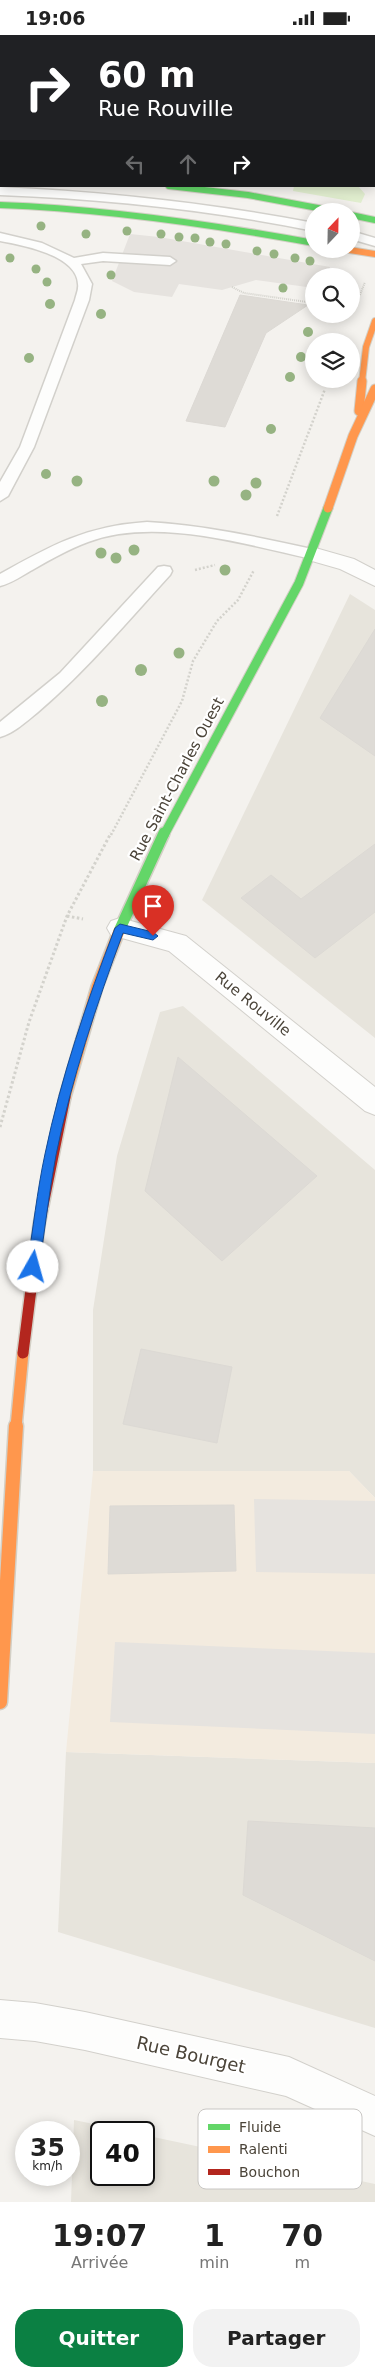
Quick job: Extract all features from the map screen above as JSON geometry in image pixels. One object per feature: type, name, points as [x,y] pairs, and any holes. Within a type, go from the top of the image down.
[{"type":"main road","points":[[177,187],[228,193],[305,206]]},
{"type":"main road","points":[[228,193],[247,187]]},
{"type":"main road","points":[[0,205],[64,207],[162,215],[305,241]]},
{"type":"main road","points":[[360,217],[375,220]]},
{"type":"main road","points":[[360,252],[375,254]]},
{"type":"main road","name":"Rue Saint-Charles Ouest","points":[[0,1702],[19,1401],[38,1229],[51,1154],[67,1089],[92,1002],[120,928],[152,859],[312,554],[358,417],[366,347],[375,321]]},
{"type":"main road","name":"Rue Saint-Charles Ouest","points":[[358,417],[375,389]]},
{"type":"street","points":[[312,554],[347,564],[375,579]]},
{"type":"street","name":"Rue Rouville","points":[[120,928],[177,943],[375,1103]]},
{"type":"street","name":"Rue Bourget","points":[[0,2019],[35,2022],[85,2031],[289,2077],[360,2109]]},
{"type":"street","name":"Rue Bourget","points":[[362,2110],[375,2116]]},
{"type":"lane","points":[[0,191],[150,200],[236,212],[305,225]]},
{"type":"lane","points":[[0,237],[47,249],[71,262],[84,278],[85,290],[27,447],[0,496]]},
{"type":"lane","points":[[360,238],[375,242]]},
{"type":"lane","points":[[71,262],[104,257],[170,261]]},
{"type":"lane","points":[[0,581],[71,542],[96,533],[122,528],[151,528],[204,533],[312,554]]},
{"type":"lane","points":[[0,731],[29,709],[80,663],[164,571]]},
{"type":"path","points":[[361,294],[366,280]]},
{"type":"path","points":[[232,287],[244,293],[305,302]]},
{"type":"path","points":[[276,519],[326,388]]},
{"type":"path","points":[[164,571],[198,570],[220,563]]},
{"type":"path","points":[[0,1127],[29,1021],[66,916],[182,701],[193,661],[217,621],[238,600],[258,563]]},
{"type":"shaded area","points":[[130,234],[159,237],[330,267],[305,268],[305,287],[256,280],[222,290],[179,284],[172,297],[134,292],[112,281]]},
{"type":"shaded area","points":[[350,594],[375,610],[375,1038],[202,900]]},
{"type":"shaded area","points":[[183,1006],[375,1170],[375,1498],[349,1471],[93,1471],[93,1310],[117,1156],[160,1012]]},
{"type":"shaded area","points":[[93,1471],[349,1471],[375,1498],[375,1763],[66,1752]]},
{"type":"shaded area","points":[[254,1499],[375,1501],[375,1574],[256,1572]]},
{"type":"shaded area","points":[[115,1642],[375,1653],[375,1734],[110,1722]]},
{"type":"shaded area","points":[[66,1752],[375,1763],[375,2028],[58,1932]]},
{"type":"shaded area","points":[[80,2121],[90,2123],[90,2186],[155,2186],[155,2137],[198,2146],[198,2189],[362,2189],[362,2181],[375,2184],[375,2202],[71,2202],[72,2186],[80,2186]]},
{"type":"green space","points":[[294,187],[359,187],[365,194],[361,203],[293,191]]},
{"type":"building","points":[[240,295],[305,305],[305,307],[266,333],[225,427],[186,421]]},
{"type":"building","points":[[375,629],[375,756],[320,718]]},
{"type":"building","points":[[375,844],[375,912],[315,958],[241,898],[271,875],[301,899]]},
{"type":"building","points":[[178,1057],[317,1176],[222,1261],[145,1191]]},
{"type":"building","points":[[141,1349],[232,1367],[217,1443],[123,1424]]},
{"type":"building","points":[[234,1505],[236,1571],[108,1574],[110,1506]]},
{"type":"building","points":[[248,1821],[375,1828],[375,1961],[243,1895]]},
{"type":"traffic: fast","points":[[178,187],[248,195],[305,206]]},
{"type":"traffic: fast","points":[[0,205],[40,206],[158,217],[305,241]]},
{"type":"traffic: fast","points":[[360,217],[375,220]]},
{"type":"traffic: fast","points":[[119,931],[165,832],[299,583],[328,508]]},
{"type":"traffic: slow","points":[[360,252],[375,254]]},
{"type":"traffic: slow","points":[[359,411],[366,347],[375,321]]},
{"type":"traffic: slow","points":[[328,508],[353,436],[375,389]]},
{"type":"traffic: slow","points":[[65,1097],[97,987],[119,931]]},
{"type":"traffic: slow","points":[[0,1702],[16,1431],[23,1353]]},
{"type":"traffic: jam","points":[[23,1353],[39,1225],[65,1097]]},
{"type":"route","points":[[33,1267],[51,1154],[62,1106],[92,1002],[120,928],[153,936]]}]
